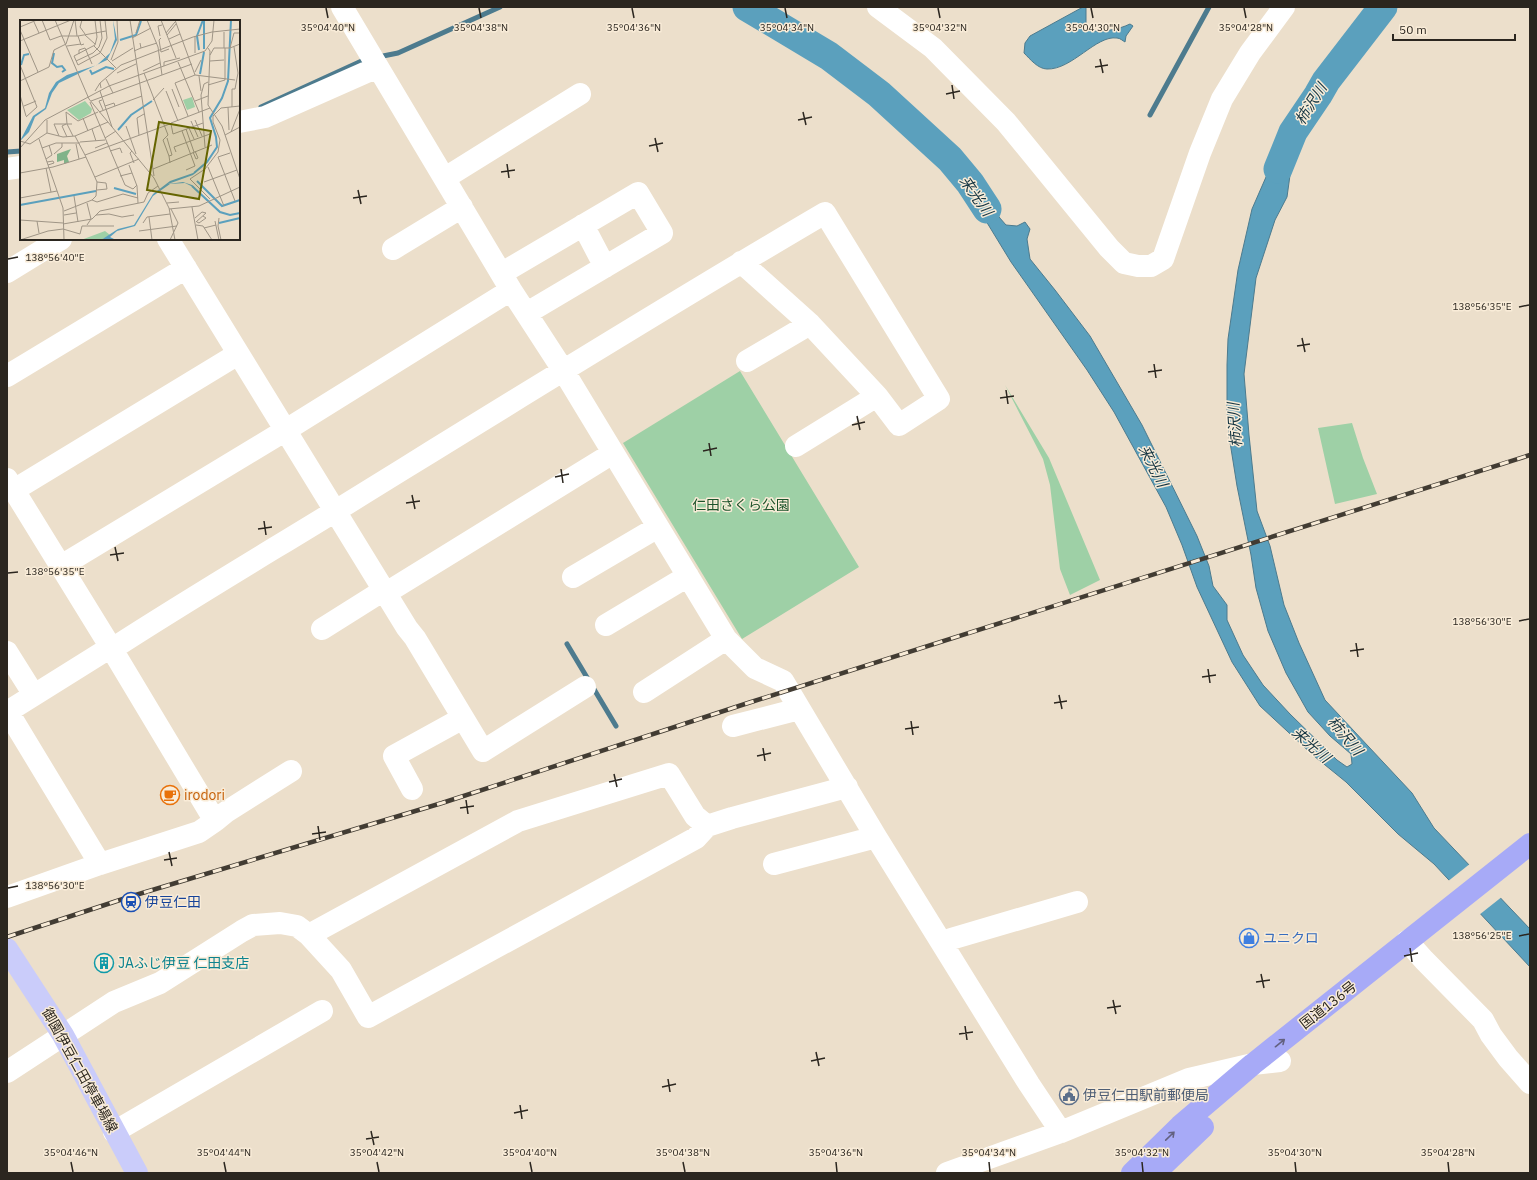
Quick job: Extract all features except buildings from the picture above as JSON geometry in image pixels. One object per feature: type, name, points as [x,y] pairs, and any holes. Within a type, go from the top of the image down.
[{"type":"highway","name":"国道136号","points":[[1132,1173],[1180,1126],[1253,1064],[1417,941],[1528,851]]},
{"type":"highway","name":"国道136号","points":[[1155,1173],[1190,1138],[1417,941]]},
{"type":"main road","name":"御園伊豆仁田停車場線","points":[[7,950],[63,1035],[137,1173]]},
{"type":"street","points":[[878,7],[933,48],[1006,122],[1109,248],[1124,263],[1138,266],[1151,266],[1163,259],[1200,153],[1222,99],[1250,53],[1284,7]]},
{"type":"street","points":[[346,8],[378,67],[506,282],[563,370],[726,639],[755,668],[783,681],[876,837],[1029,1084],[1061,1132]]},
{"type":"street","points":[[240,122],[264,117],[378,67]]},
{"type":"street","points":[[445,178],[580,94]]},
{"type":"street","points":[[7,169],[20,167]]},
{"type":"street","points":[[61,566],[286,430],[506,282],[583,225],[638,193],[662,233],[526,313]]},
{"type":"street","points":[[393,250],[462,207]]},
{"type":"street","points":[[100,864],[7,712],[563,370],[741,262],[825,213],[939,399],[899,425],[877,396],[810,324],[741,262]]},
{"type":"street","points":[[583,225],[605,267]]},
{"type":"street","points":[[7,272],[60,240]]},
{"type":"street","points":[[169,240],[407,628],[415,638],[483,751],[585,687]]},
{"type":"street","points":[[7,376],[186,268]]},
{"type":"street","points":[[747,361],[810,324]]},
{"type":"street","points":[[215,821],[112,648],[61,566],[12,496],[238,354]]},
{"type":"street","points":[[796,446],[877,396]]},
{"type":"street","points":[[322,629],[613,453]]},
{"type":"street","points":[[573,577],[658,527]]},
{"type":"street","points":[[606,625],[688,576]]},
{"type":"street","points":[[644,692],[726,639]]},
{"type":"street","points":[[7,652],[34,695]]},
{"type":"street","points":[[733,726],[800,709]]},
{"type":"street","points":[[412,790],[394,756],[463,718]]},
{"type":"street","points":[[7,897],[100,864],[199,832],[226,812],[291,771]]},
{"type":"street","points":[[309,935],[518,821],[670,774],[695,816],[707,826]]},
{"type":"street","points":[[7,1072],[114,1002],[160,983],[253,925],[280,923],[297,926],[309,935],[341,970],[368,1017],[689,842],[696,838],[707,826],[847,787]]},
{"type":"street","points":[[774,864],[876,837]]},
{"type":"street","points":[[942,943],[951,939],[1078,902]]},
{"type":"street","points":[[1417,941],[1484,1020],[1491,1035],[1508,1058],[1530,1083]]},
{"type":"street","points":[[114,1132],[322,1012]]},
{"type":"street","points":[[947,1173],[1061,1132],[1190,1079],[1253,1064],[1280,1061]]},
{"type":"green space","name":"仁田さくら公園","points":[[740,371],[859,567],[742,639],[623,443]]},
{"type":"green space","points":[[1005,385],[1049,458],[1100,580],[1070,595],[1060,569],[1050,485],[1043,459]]},
{"type":"green space","points":[[1352,423],[1363,458],[1377,494],[1335,504],[1318,428]]},
{"type":"water","points":[[1083,7],[1086,7],[1086,24],[1094,31],[1112,30],[1130,24],[1133,26],[1126,36],[1125,42],[1118,38],[1109,39],[1092,47],[1066,64],[1056,68],[1047,69],[1037,66],[1024,53],[1025,43],[1030,36]]},
{"type":"water","points":[[1287,129],[1301,136],[1291,168],[1287,197],[1275,220],[1256,278],[1244,374],[1257,511],[1270,546],[1284,605],[1299,643],[1325,700],[1412,793],[1434,828],[1530,929],[1530,967],[1434,864],[1398,834],[1346,782],[1314,756],[1260,706],[1232,662],[1197,587],[1166,507],[1114,412],[1087,370],[1011,262],[961,180],[969,172],[991,206],[1006,225],[1017,226],[1025,222],[1030,229],[1027,239],[1030,259],[1090,336],[1142,425],[1197,536],[1209,566],[1213,586],[1227,605],[1227,620],[1243,655],[1263,685],[1337,760],[1347,767],[1352,764],[1351,754],[1330,736],[1308,712],[1286,673],[1268,631],[1256,588],[1229,436],[1227,410],[1228,339],[1238,270],[1252,209]]},
{"type":"pier","points":[[1471,863],[1503,896],[1479,915],[1447,882]]},
{"type":"waterway","points":[[378,57],[398,53],[500,7]]},
{"type":"waterway","name":"来光川","points":[[747,7],[829,56],[879,94],[950,159],[970,183],[987,209]]},
{"type":"waterway","points":[[1150,115],[1209,7]]},
{"type":"waterway","name":"柿沢川","points":[[1278,169],[1293,132],[1326,81],[1383,7]]},
{"type":"waterway","points":[[261,107],[366,59]]},
{"type":"waterway","points":[[7,152],[20,151]]},
{"type":"waterway","points":[[567,644],[616,726]]},
{"type":"railway","points":[[7,937],[129,897],[442,803],[748,703],[1530,455]]},
{"type":"place","name":"irodori","points":[[170,795]]},
{"type":"place","name":"伊豆仁田","points":[[131,902]]},
{"type":"place","name":"ユニクロ","points":[[1249,938]]},
{"type":"place","name":"JAふじ伊豆 仁田支店","points":[[104,963]]},
{"type":"place","name":"伊豆仁田駅前郵便局","points":[[1069,1095]]}]
